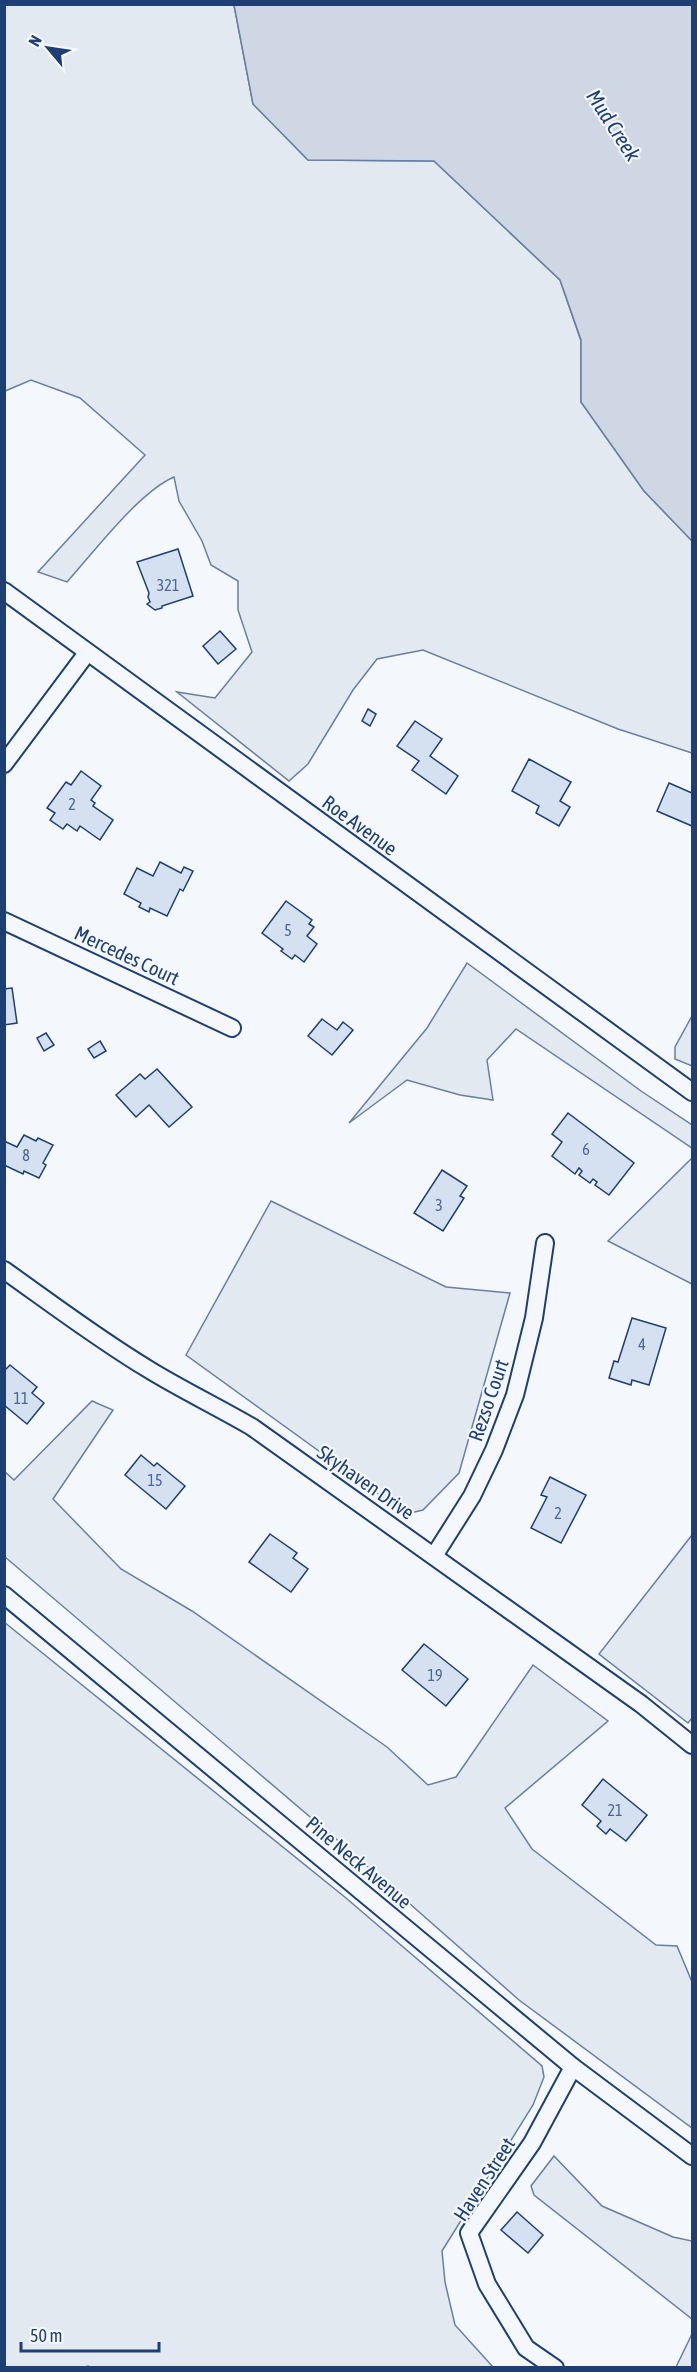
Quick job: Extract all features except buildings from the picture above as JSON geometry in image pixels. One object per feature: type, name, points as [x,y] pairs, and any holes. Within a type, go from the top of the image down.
[{"type":"street","name":"Roe Avenue","points":[[4,591],[693,1092]]},
{"type":"street","points":[[4,764],[87,653]]},
{"type":"street","name":"Mercedes Court","points":[[4,921],[232,1028]]},
{"type":"street","name":"Rezso Court","points":[[434,1556],[472,1496],[494,1450],[515,1395],[534,1318],[545,1243]]},
{"type":"street","name":"Skyhaven Drive","points":[[4,1270],[99,1338],[150,1371],[209,1401],[252,1428],[641,1704],[693,1745]]},
{"type":"street","name":"Pine Neck Avenue","points":[[4,1595],[573,2067],[693,2156]]},
{"type":"street","name":"Haven Street","points":[[555,2367],[526,2348],[487,2284],[469,2233],[532,2143],[573,2067]]},
{"type":"shaded area","points":[[5,5],[234,5],[253,104],[308,160],[434,161],[560,280],[581,341],[581,402],[644,491],[692,541],[692,753],[618,729],[423,650],[377,659],[353,690],[308,764],[289,781],[177,692],[215,698],[252,652],[238,610],[238,581],[211,565],[202,541],[179,501],[174,477],[160,485],[132,509],[67,582],[38,572],[145,455],[80,398],[31,380],[5,391]]},
{"type":"shaded area","points":[[467,963],[641,1091],[692,1125],[692,1148],[516,1029],[487,1060],[493,1100],[460,1095],[407,1080],[349,1123],[427,1028]]},
{"type":"shaded area","points":[[692,1016],[692,1066],[675,1059],[675,1047]]},
{"type":"shaded area","points":[[692,1158],[692,1284],[608,1241]]},
{"type":"shaded area","points":[[271,1201],[446,1287],[510,1293],[459,1473],[423,1510],[406,1514],[186,1355]]},
{"type":"shaded area","points":[[92,1401],[113,1410],[53,1499],[121,1569],[192,1611],[387,1747],[428,1785],[456,1777],[533,1665],[608,1721],[505,1808],[532,1849],[656,1945],[677,1946],[692,1982],[692,2128],[519,2000],[343,1845],[5,1557],[5,1472],[14,1480]]},
{"type":"shaded area","points":[[692,1535],[692,1718],[688,1723],[599,1654]]},
{"type":"shaded area","points":[[4,1622],[346,1898],[542,2066],[544,2077],[533,2105],[442,2251],[445,2282],[455,2325],[493,2367],[5,2367]]},
{"type":"shaded area","points":[[554,2156],[602,2206],[673,2237],[692,2241],[692,2319],[534,2195],[531,2186]]},
{"type":"shaded area","points":[[692,2334],[692,2367],[676,2367]]},
{"type":"water","name":"Mud Creek","points":[[234,5],[692,5],[692,541],[644,491],[581,402],[581,340],[560,280],[434,161],[308,160],[253,104]]}]
